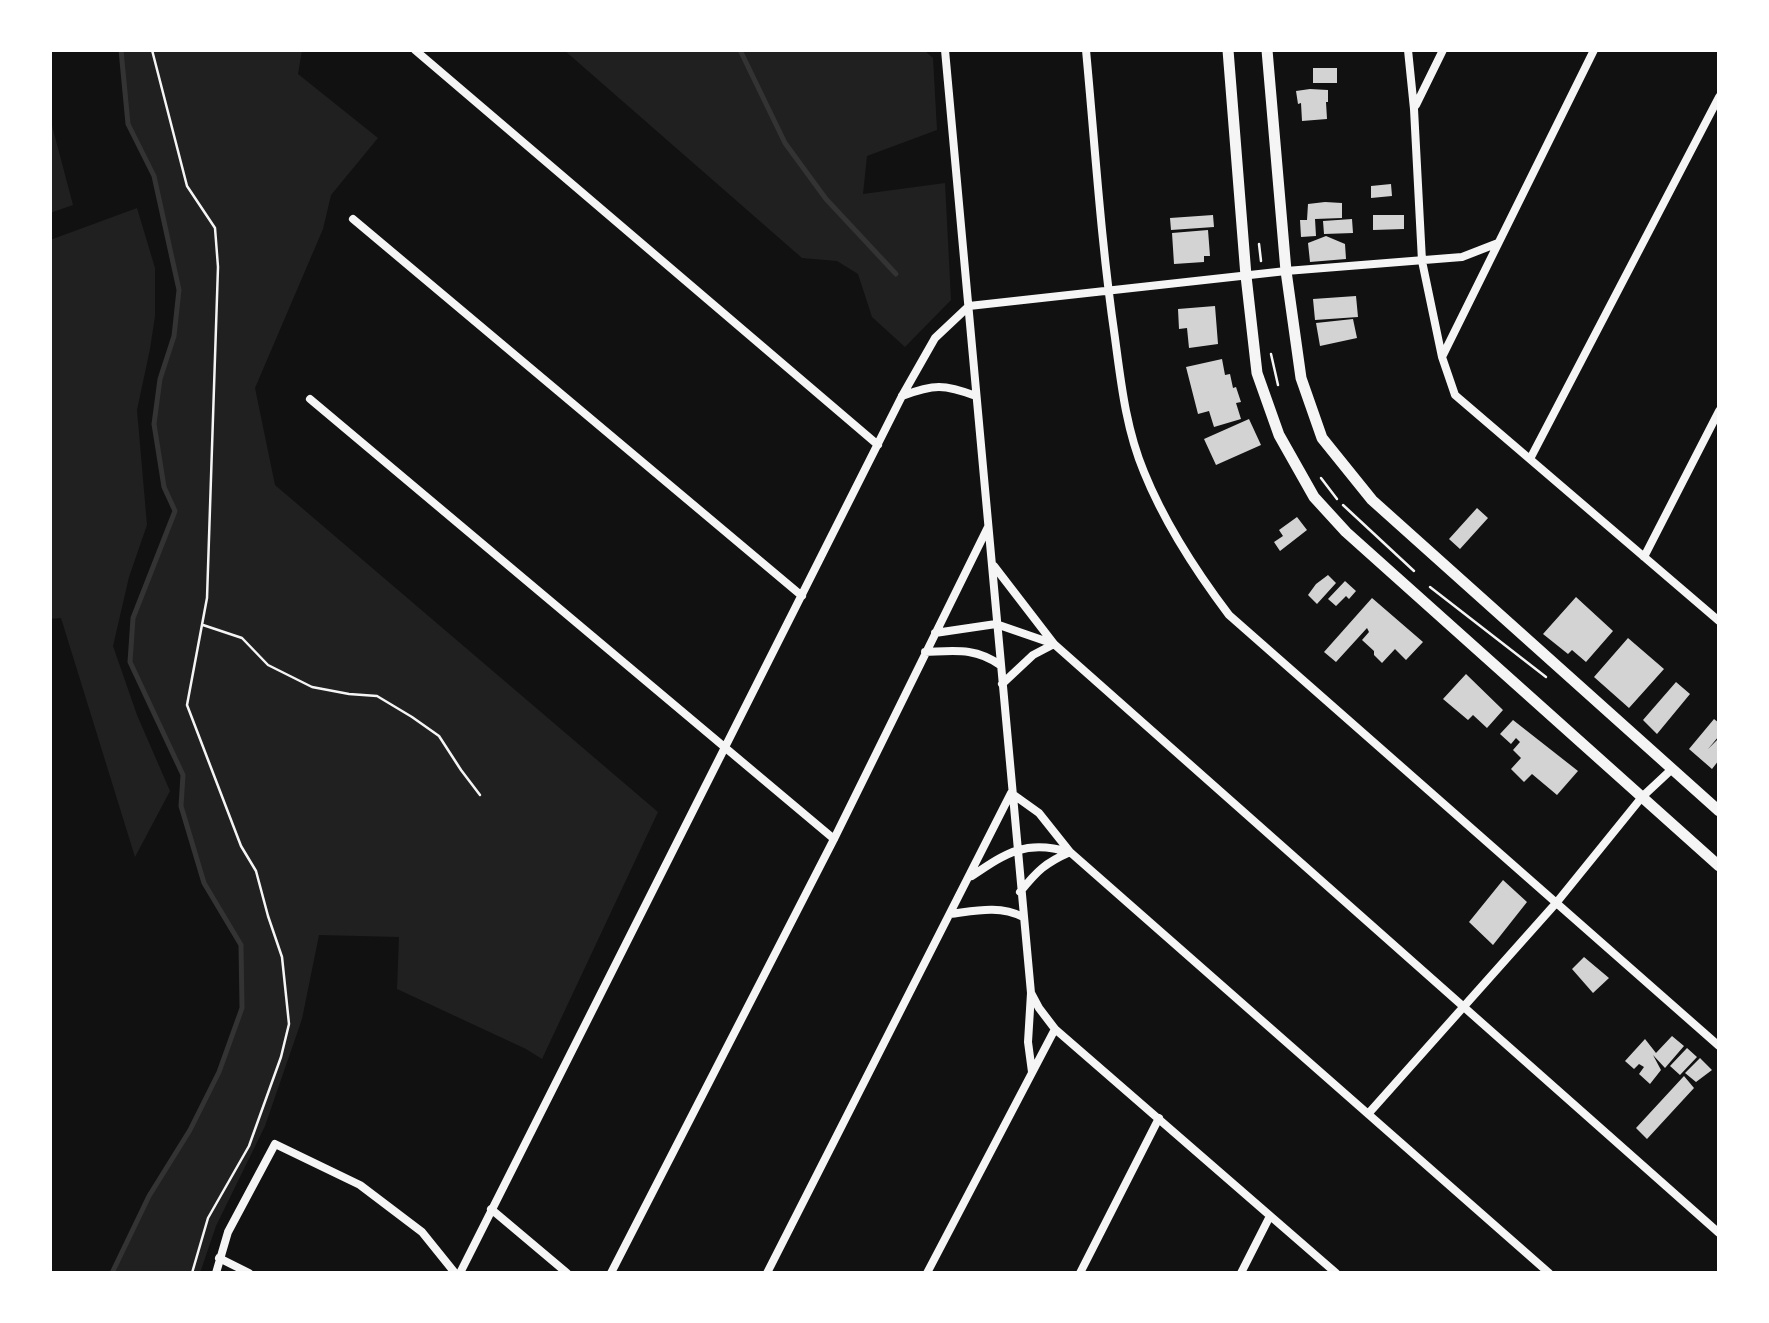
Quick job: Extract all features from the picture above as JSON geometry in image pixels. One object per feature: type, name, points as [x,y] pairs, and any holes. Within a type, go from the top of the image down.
[{"type":"main road","points":[[1228,50],[1257,373],[1278,435],[1314,497],[1346,532],[1719,866]]},
{"type":"main road","points":[[1267,50],[1286,271],[1301,378],[1322,438],[1372,500],[1719,811]]},
{"type":"street","points":[[415,50],[878,444]]},
{"type":"street","points":[[945,50],[1031,992],[1028,1042],[1032,1072]]},
{"type":"street","points":[[1086,50],[1108,291],[1126,412],[1142,469],[1195,570],[1229,615],[1719,1046]]},
{"type":"street","points":[[1408,50],[1422,261],[1442,357],[1456,395],[1719,621]]},
{"type":"street","points":[[1414,109],[1443,50]]},
{"type":"street","points":[[1442,357],[1594,50]]},
{"type":"street","points":[[1530,459],[1719,97]]},
{"type":"street","points":[[353,219],[802,596]]},
{"type":"street","points":[[216,1273],[228,1232],[275,1144],[360,1185],[422,1232],[458,1273],[902,396],[935,338],[968,306],[1286,271],[1422,261],[1462,256],[1498,243]]},
{"type":"street","points":[[902,396],[926,387],[952,387],[976,396]]},
{"type":"street","points":[[310,400],[834,838]]},
{"type":"street","points":[[1644,557],[1719,412]]},
{"type":"street","points":[[612,1273],[988,527]]},
{"type":"street","points":[[991,563],[1054,644],[1719,1233]]},
{"type":"street","points":[[934,633],[996,624],[1054,644]]},
{"type":"street","points":[[1002,684],[1033,654],[1054,644]]},
{"type":"street","points":[[925,652],[963,650],[987,656],[1000,665]]},
{"type":"street","points":[[1368,1114],[1556,902],[1642,797],[1672,769]]},
{"type":"street","points":[[1012,793],[1038,813],[1070,852],[1548,1273]]},
{"type":"street","points":[[767,1273],[1012,793]]},
{"type":"street","points":[[968,879],[1016,848],[1070,852]]},
{"type":"street","points":[[1020,892],[1046,863],[1070,852]]},
{"type":"street","points":[[950,914],[990,909],[1009,910],[1023,917]]},
{"type":"street","points":[[1031,992],[1054,1028],[1336,1273]]},
{"type":"street","points":[[927,1273],[1054,1028]]},
{"type":"street","points":[[1080,1273],[1159,1118]]},
{"type":"street","points":[[491,1210],[567,1273]]},
{"type":"street","points":[[1241,1273],[1270,1216]]},
{"type":"street","points":[[220,1258],[250,1273]]},
{"type":"path","points":[[152,50],[187,186],[215,228],[218,268],[207,598],[186,705],[240,846],[256,871],[282,958],[289,1024],[250,1146],[208,1218],[192,1273]]},
{"type":"path","points":[[202,625],[242,638],[268,665],[312,687],[377,696],[412,717],[439,736],[480,795]]},
{"type":"shaded area","points":[[121,50],[302,50],[298,74],[378,138],[331,195],[323,229],[255,388],[275,485],[658,812],[542,1059],[397,989],[399,937],[319,935],[302,1019],[265,1126],[216,1226],[200,1273],[112,1273],[149,1196],[190,1130],[219,1072],[242,1008],[240,945],[204,883],[181,806],[183,775],[130,662],[133,618],[175,511],[164,487],[154,424],[160,379],[174,336],[179,290],[154,176],[128,124]]},
{"type":"shaded area","points":[[564,50],[924,50],[933,58],[937,130],[867,156],[863,194],[945,183],[951,300],[905,347],[872,317],[858,274],[837,261],[802,258]]},
{"type":"shaded area","points":[[50,118],[73,205],[50,213]]},
{"type":"shaded area","points":[[137,208],[155,268],[155,316],[137,410],[147,525],[129,577],[113,646],[170,791],[135,857],[61,618],[50,619],[50,240]]},
{"type":"building","points":[[1313,68],[1337,68],[1337,83],[1313,83]]},
{"type":"building","points":[[1328,90],[1327,119],[1302,121],[1296,91]]},
{"type":"building","points":[[1391,184],[1392,196],[1371,198],[1371,186]]},
{"type":"building","points":[[1342,203],[1342,218],[1315,219],[1316,236],[1301,237],[1300,220],[1307,220],[1308,204]]},
{"type":"building","points":[[1213,215],[1214,227],[1171,230],[1170,218]]},
{"type":"building","points":[[1373,215],[1404,215],[1404,229],[1373,230]]},
{"type":"building","points":[[1352,219],[1353,233],[1324,234],[1323,221]]},
{"type":"building","points":[[1208,230],[1210,256],[1204,256],[1204,262],[1174,264],[1172,233]]},
{"type":"building","points":[[1326,236],[1345,244],[1346,259],[1310,262],[1308,243]]},
{"type":"building","points":[[1356,296],[1358,317],[1315,320],[1313,299]]},
{"type":"building","points":[[1215,306],[1218,344],[1189,348],[1187,328],[1179,329],[1178,309]]},
{"type":"building","points":[[1353,319],[1357,338],[1320,346],[1316,323]]},
{"type":"building","points":[[1222,359],[1225,375],[1230,374],[1241,402],[1236,403],[1241,419],[1214,427],[1209,411],[1198,414],[1186,367]]},
{"type":"building","points":[[1249,419],[1261,445],[1216,465],[1204,439]]},
{"type":"building","points":[[1477,508],[1488,518],[1460,549],[1449,539]]},
{"type":"building","points":[[1297,517],[1307,530],[1280,551],[1274,542],[1283,536],[1279,530]]},
{"type":"building","points":[[1328,575],[1336,583],[1317,604],[1308,595]]},
{"type":"building","points":[[1345,581],[1356,591],[1336,606],[1328,599]]},
{"type":"building","points":[[1576,597],[1613,631],[1586,662],[1572,650],[1568,654],[1543,634]]},
{"type":"building","points":[[1372,598],[1423,642],[1406,660],[1395,649],[1382,663],[1362,640],[1369,632],[1367,628],[1336,662],[1324,652]]},
{"type":"building","points":[[1628,638],[1664,669],[1629,708],[1594,677]]},
{"type":"building","points":[[1466,674],[1503,710],[1487,728],[1473,715],[1468,720],[1443,699]]},
{"type":"building","points":[[1676,682],[1690,694],[1657,734],[1643,720]]},
{"type":"building","points":[[1714,719],[1719,723],[1719,736],[1708,749],[1719,738],[1719,760],[1712,769],[1689,749]]},
{"type":"building","points":[[1513,720],[1578,771],[1557,795],[1532,774],[1524,782],[1511,769],[1521,758],[1513,750],[1520,742],[1516,738],[1511,744],[1500,734]]},
{"type":"building","points":[[1503,880],[1527,902],[1493,945],[1469,922]]},
{"type":"building","points":[[1584,957],[1609,978],[1593,993],[1572,969]]},
{"type":"building","points":[[1672,1036],[1684,1046],[1665,1068],[1653,1055],[1661,1070],[1650,1084],[1639,1074],[1644,1067],[1639,1064],[1634,1069],[1625,1061],[1645,1039],[1656,1053]]},
{"type":"building","points":[[1687,1048],[1697,1057],[1680,1075],[1670,1066]]},
{"type":"building","points":[[1700,1058],[1712,1070],[1696,1082],[1685,1073]]},
{"type":"building","points":[[1684,1076],[1694,1088],[1647,1139],[1636,1128]]},
{"type":"waterway","points":[[112,1273],[149,1196],[190,1130],[219,1072],[242,1008],[241,945],[204,883],[181,806],[183,775],[130,662],[133,618],[175,511],[164,487],[154,424],[160,379],[174,336],[179,290],[154,176],[128,124],[121,50]]},
{"type":"waterway","points":[[740,50],[785,143],[826,199],[896,274]]}]
